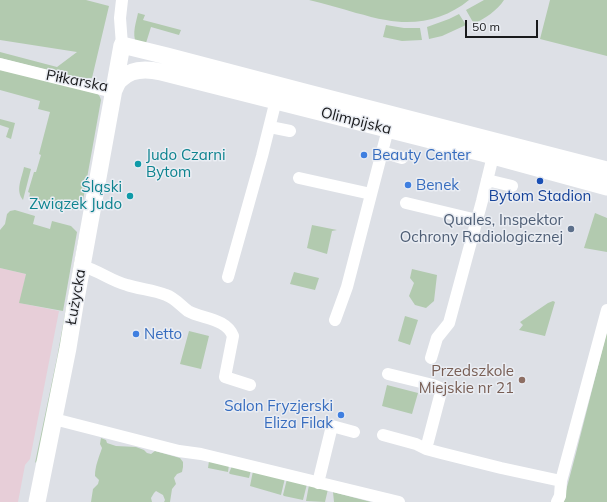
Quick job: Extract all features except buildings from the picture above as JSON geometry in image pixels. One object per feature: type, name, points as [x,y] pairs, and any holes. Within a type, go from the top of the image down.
[{"type":"street","name":"Piłkarska","points":[[0,64],[113,92],[122,45],[120,18],[122,0]]},
{"type":"street","name":"Olimpijska","points":[[122,45],[182,60],[388,129],[493,156],[513,154],[607,187]]},
{"type":"street","name":"Olimpijska","points":[[113,92],[121,79],[130,73],[142,70],[151,70],[198,80],[276,100],[306,101],[513,154],[607,170]]},
{"type":"street","name":"Łużycka","points":[[37,502],[68,348],[113,92]]},
{"type":"street","points":[[228,277],[270,127],[276,100]]},
{"type":"street","points":[[270,127],[290,131]]},
{"type":"street","points":[[335,320],[347,287],[388,129]]},
{"type":"street","points":[[382,152],[402,158]]},
{"type":"street","points":[[431,358],[437,338],[449,323],[488,180],[493,156]]},
{"type":"street","points":[[299,178],[371,194]]},
{"type":"street","points":[[488,180],[512,186]]},
{"type":"street","points":[[406,203],[477,220]]},
{"type":"street","points":[[82,266],[88,267],[113,280],[127,285],[166,294],[188,311],[227,326],[232,336],[225,377],[250,385]]},
{"type":"street","points":[[557,502],[560,496],[561,481],[607,310]]},
{"type":"street","points":[[388,374],[440,388],[441,392],[426,449]]},
{"type":"street","points":[[54,419],[179,451],[200,454],[399,502]]},
{"type":"street","points":[[318,483],[332,426],[354,432]]},
{"type":"street","points":[[383,435],[416,444],[426,449],[561,481]]},
{"type":"shaded area","points":[[0,268],[26,274],[20,303],[59,311],[30,459],[25,465],[18,502],[0,502]]},
{"type":"green space","points":[[0,0],[86,0],[109,6],[92,78],[78,78],[0,58],[0,52],[57,67],[77,52],[0,40]]},
{"type":"green space","points":[[309,0],[469,0],[460,7],[441,16],[419,21],[397,22],[378,19]]},
{"type":"green space","points":[[484,0],[504,0],[494,11],[474,24],[466,10]]},
{"type":"green space","points":[[550,0],[607,0],[607,56],[540,39]]},
{"type":"green space","points":[[138,13],[145,15],[143,20],[181,30],[179,35],[151,27],[146,43],[136,43],[134,32]]},
{"type":"green space","points":[[459,14],[466,25],[442,36],[429,39],[427,27]]},
{"type":"green space","points":[[386,25],[404,28],[420,28],[422,40],[402,41],[383,37]]},
{"type":"green space","points":[[0,68],[98,94],[100,97],[101,100],[82,206],[77,210],[71,210],[29,198],[30,193],[28,192],[41,155],[39,154],[50,112],[38,109],[40,101],[0,90]]},
{"type":"green space","points":[[0,119],[15,123],[11,139],[6,137],[9,128],[0,125]]},
{"type":"green space","points":[[24,167],[31,169],[23,200],[19,188]]},
{"type":"green space","points":[[15,210],[35,216],[33,224],[50,229],[52,221],[71,226],[77,232],[63,311],[19,303],[26,274],[0,268],[0,230],[5,224],[7,214],[10,211]]},
{"type":"green space","points":[[595,213],[607,218],[607,252],[584,248]]},
{"type":"green space","points":[[312,225],[337,230],[332,231],[327,254],[307,248]]},
{"type":"green space","points":[[79,236],[80,241],[39,459],[35,463],[57,358]]},
{"type":"green space","points":[[412,269],[437,275],[434,301],[426,308],[415,305],[409,296],[414,283],[410,278]]},
{"type":"green space","points":[[294,272],[319,278],[315,290],[290,284]]},
{"type":"green space","points":[[553,301],[555,302],[545,336],[519,330],[523,325],[520,322]]},
{"type":"green space","points":[[405,316],[418,320],[410,345],[398,341]]},
{"type":"green space","points":[[189,331],[209,336],[201,369],[180,364]]},
{"type":"green space","points":[[607,331],[607,502],[563,502],[576,453]]},
{"type":"green space","points":[[387,385],[418,393],[412,414],[382,406]]},
{"type":"green space","points":[[101,438],[106,440],[107,443],[116,446],[136,447],[151,454],[155,451],[180,458],[183,462],[182,472],[177,474],[174,478],[176,484],[172,489],[170,502],[164,502],[165,500],[163,495],[156,491],[151,498],[152,502],[91,502],[93,489],[98,484],[99,480],[95,476],[95,472],[102,448],[100,444]]},
{"type":"green space","points":[[209,461],[229,465],[228,472],[208,468]]},
{"type":"green space","points":[[232,466],[251,470],[249,478],[230,474],[229,473]]},
{"type":"green space","points":[[253,471],[285,478],[281,495],[250,486]]},
{"type":"green space","points":[[287,479],[307,484],[303,500],[283,495]]},
{"type":"green space","points":[[309,485],[328,489],[325,502],[306,501]]},
{"type":"green space","points":[[333,492],[371,502],[334,502]]},
{"type":"place","name":"Beauty Center","points":[[364,155]]},
{"type":"place","name":"Judo Czarni Bytom","points":[[138,164]]},
{"type":"place","name":"Bytom Stadion","points":[[540,181]]},
{"type":"place","name":"Benek","points":[[408,185]]},
{"type":"place","name":"Śląski Związek Judo","points":[[130,196]]},
{"type":"place","name":"Quales, Inspektor Ochrony Radiologicznej","points":[[571,229]]},
{"type":"place","name":"Netto","points":[[136,334]]},
{"type":"place","name":"Przedszkole Miejskie nr 21","points":[[522,380]]},
{"type":"place","name":"Salon Fryzjerski Eliza Filak","points":[[341,415]]}]
